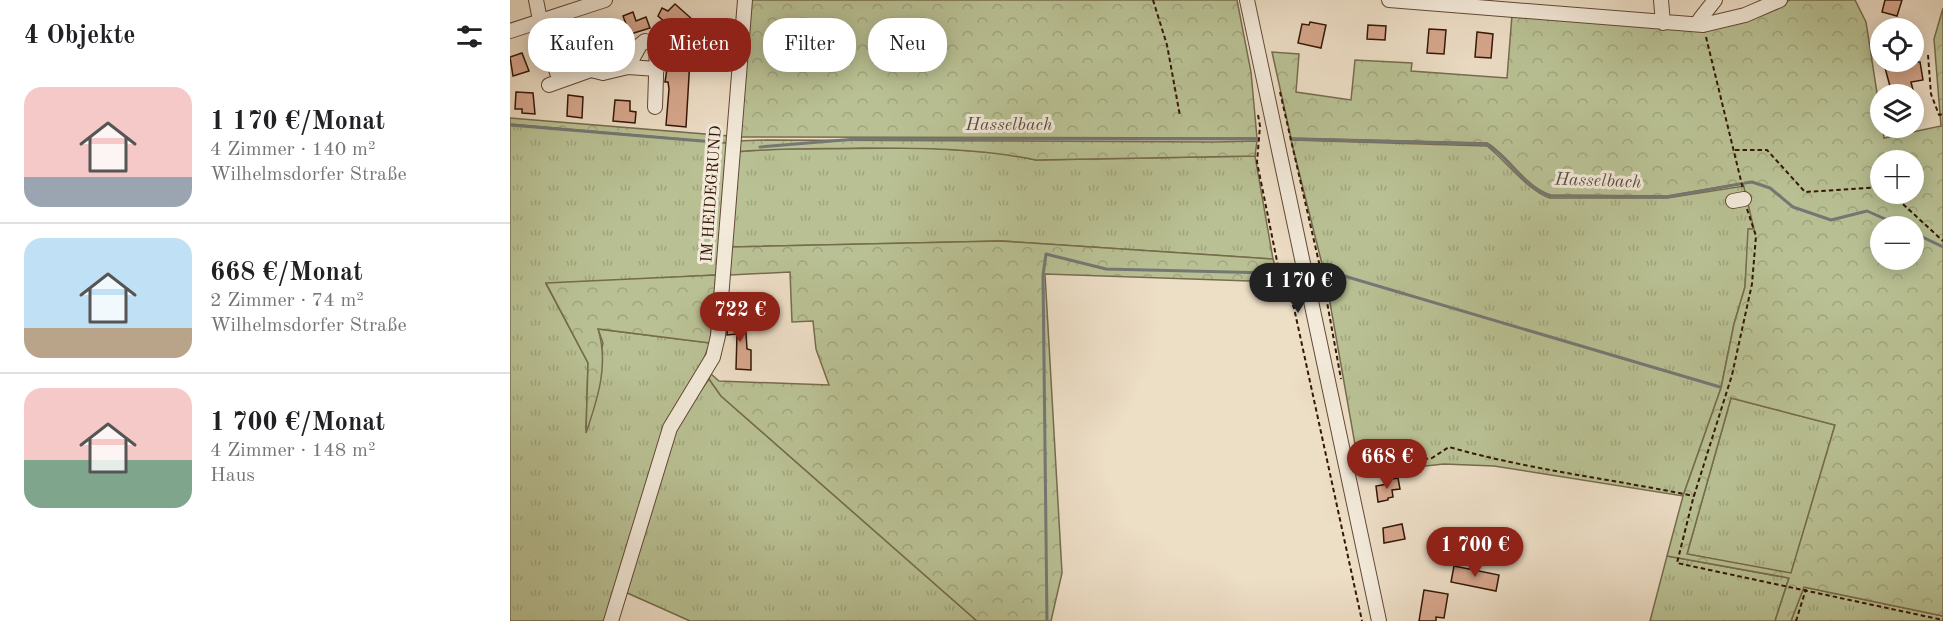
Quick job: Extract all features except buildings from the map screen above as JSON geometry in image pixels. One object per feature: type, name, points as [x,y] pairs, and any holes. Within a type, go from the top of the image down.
[{"type":"street","points":[[536,0],[540,18]]},
{"type":"street","points":[[550,18],[605,0]]},
{"type":"street","name":"IM HEIDEGRUND","points":[[743,18],[745,0]]},
{"type":"street","points":[[1247,0],[1379,621]]},
{"type":"street","points":[[1389,0],[1703,25],[1745,15],[1767,3],[1780,0]]},
{"type":"street","points":[[1661,0],[1663,22]]},
{"type":"street","points":[[1703,25],[1700,19],[1715,0]]},
{"type":"street","points":[[510,31],[528,25]]},
{"type":"street","points":[[635,54],[640,45],[647,42]]},
{"type":"street","points":[[553,72],[555,83],[585,72]]},
{"type":"street","points":[[655,107],[657,72]]},
{"type":"street","name":"IM HEIDEGRUND","points":[[611,621],[670,428],[713,357],[718,336],[739,72]]},
{"type":"path","points":[[1153,0],[1167,45],[1180,116]]},
{"type":"path","points":[[1703,25],[1735,150],[1739,200],[1756,236],[1752,284],[1732,375],[1694,496],[1677,563],[1943,620]]},
{"type":"path","points":[[1928,55],[1932,94],[1938,115],[1943,114]]},
{"type":"path","points":[[1278,82],[1323,280],[1341,381]]},
{"type":"path","points":[[1258,115],[1260,126],[1257,162],[1276,262],[1294,308],[1362,621]]},
{"type":"path","points":[[1735,150],[1767,150],[1805,192],[1870,188]]},
{"type":"path","points":[[1903,204],[1943,241]]},
{"type":"path","points":[[1394,464],[1432,458],[1449,447],[1497,460],[1626,481],[1694,496]]},
{"type":"path","points":[[1796,621],[1806,590]]},
{"type":"green space","points":[[750,0],[1237,0],[1251,72],[1257,138],[737,137],[743,72],[751,72],[751,18],[748,18]]},
{"type":"green space","points":[[1790,0],[1855,0],[1866,22],[1870,48],[1870,72],[1874,72],[1876,84],[1870,84],[1870,138],[1924,138],[1924,130],[1941,126],[1934,39],[1943,8],[1943,616],[1804,587],[1791,621],[1775,621],[1789,578],[1667,556],[1683,496],[1721,388],[1734,324],[1745,287],[1748,229],[1754,229],[1743,183],[1667,196],[1551,195],[1534,186],[1487,143],[1291,138],[1272,52],[1299,54],[1296,92],[1351,100],[1355,60],[1412,63],[1411,71],[1507,78],[1512,15],[1747,19]],"holes":[[[1731,398],[1835,425],[1791,573],[1687,554]]]},
{"type":"green space","points":[[510,118],[729,136],[728,143],[510,124]]},
{"type":"green space","points":[[510,124],[728,143],[716,275],[546,284],[588,363],[586,430],[603,343],[598,329],[710,343],[620,571],[604,621],[510,621]]},
{"type":"green space","points":[[1291,140],[1487,146],[1525,182],[1550,198],[1667,198],[1744,186],[1755,229],[1749,229],[1745,287],[1734,324],[1721,388],[1683,496],[1494,466],[1444,464],[1360,473],[1326,280]]},
{"type":"green space","points":[[736,141],[1257,141],[1255,156],[1036,160],[992,153],[927,149],[861,148],[736,152]]},
{"type":"green space","points":[[929,148],[1001,153],[1036,160],[1255,156],[1273,259],[1001,241],[731,247],[736,152],[770,149]]},
{"type":"green space","points":[[1001,241],[1273,259],[1280,282],[1045,274],[1062,573],[1051,621],[977,621],[721,396],[709,379],[711,374],[719,381],[829,385],[816,349],[813,321],[792,322],[790,272],[730,275],[731,247]]},
{"type":"green space","points":[[716,275],[710,343],[598,329],[602,355],[601,381],[586,433],[588,363],[546,283]]},
{"type":"green space","points":[[709,379],[721,396],[977,621],[690,621],[625,592],[678,422]]},
{"type":"green space","points":[[1731,398],[1835,425],[1791,574],[1687,554]]},
{"type":"green space","points":[[1667,556],[1789,578],[1775,621],[1650,621]]},
{"type":"green space","points":[[1804,587],[1943,616],[1943,621],[1791,621]]},
{"type":"waterway","name":"Hasselbach","points":[[510,125],[714,142]]},
{"type":"waterway","name":"Hasselbach","points":[[760,147],[856,139],[1258,139]]},
{"type":"waterway","name":"Hasselbach","points":[[1291,139],[1485,144],[1533,186],[1550,196],[1667,197],[1740,184]]},
{"type":"waterway","name":"Hasselbach","points":[[1745,183],[1752,182],[1770,188],[1793,207],[1831,220],[1867,211],[1878,216]]},
{"type":"waterway","name":"Hasselbach","points":[[1924,238],[1943,247]]},
{"type":"waterway","points":[[1047,621],[1043,275],[1046,254],[1106,269],[1271,273]]},
{"type":"waterway","points":[[1334,273],[1720,387]]}]
